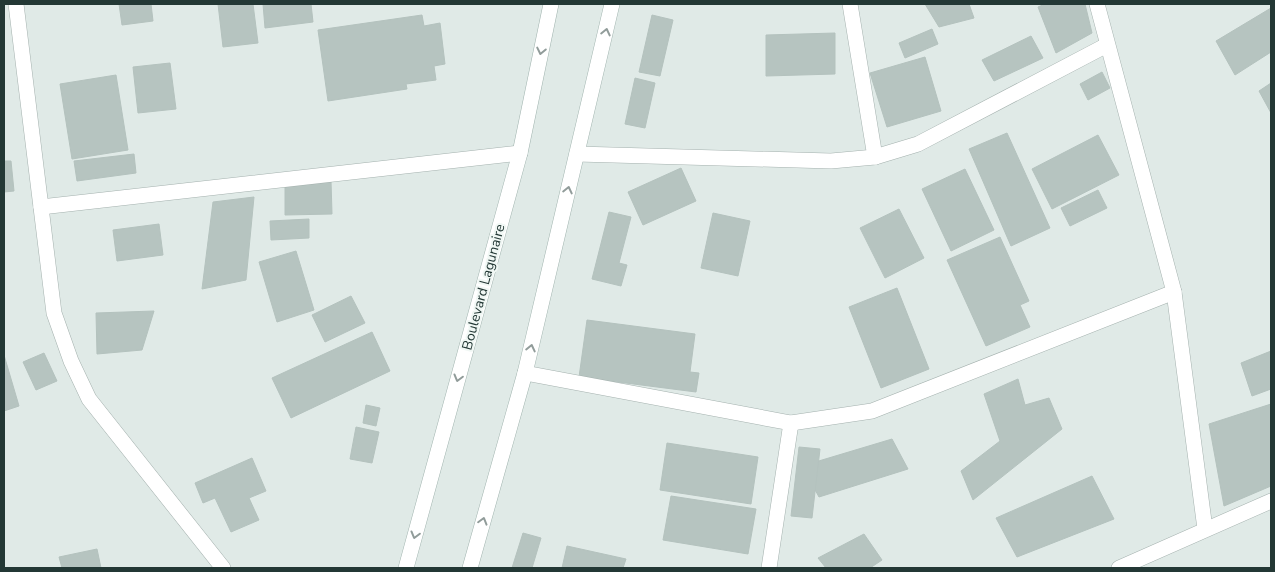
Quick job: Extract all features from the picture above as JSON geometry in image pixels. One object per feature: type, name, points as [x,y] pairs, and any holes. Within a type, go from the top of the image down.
[{"type":"street","points":[[16,4],[54,312],[71,361],[89,399],[224,568]]},
{"type":"street","name":"Boulevard Lagunaire","points":[[406,568],[520,153],[551,4]]},
{"type":"street","points":[[470,568],[525,373],[612,4]]},
{"type":"street","points":[[850,4],[875,157]]},
{"type":"street","points":[[1097,4],[1174,292],[1205,529]]},
{"type":"street","points":[[577,154],[831,161],[875,157],[918,144],[1107,45]]},
{"type":"street","points":[[41,207],[520,153]]},
{"type":"street","points":[[525,373],[791,423],[872,411],[1174,292]]},
{"type":"street","points":[[770,568],[791,423]]},
{"type":"street","points":[[1119,568],[1271,501]]},
{"type":"building","points":[[119,4],[151,4],[153,21],[122,25]]},
{"type":"building","points":[[218,4],[253,4],[258,43],[223,47]]},
{"type":"building","points":[[263,4],[311,4],[313,22],[265,28]]},
{"type":"building","points":[[925,4],[969,4],[974,18],[939,27]]},
{"type":"building","points":[[1045,4],[1085,4],[1092,33],[1056,53],[1038,7]]},
{"type":"building","points":[[1271,8],[1271,52],[1235,75],[1216,41]]},
{"type":"building","points":[[422,15],[424,26],[440,23],[445,64],[434,66],[436,80],[406,84],[407,89],[328,101],[318,30]]},
{"type":"building","points":[[652,15],[673,20],[660,76],[639,72]]},
{"type":"building","points":[[932,29],[938,44],[905,58],[899,43]]},
{"type":"building","points":[[835,33],[835,74],[766,76],[766,35]]},
{"type":"building","points":[[1031,36],[1043,58],[994,81],[982,60]]},
{"type":"building","points":[[925,57],[941,111],[887,127],[870,73]]},
{"type":"building","points":[[170,63],[176,109],[138,113],[133,67]]},
{"type":"building","points":[[1102,72],[1110,88],[1088,100],[1080,84]]},
{"type":"building","points":[[116,75],[128,150],[72,159],[60,84]]},
{"type":"building","points":[[635,78],[655,83],[645,128],[625,124]]},
{"type":"building","points":[[1271,83],[1271,113],[1259,91]]},
{"type":"building","points":[[1007,133],[1050,228],[1011,246],[969,149]]},
{"type":"building","points":[[1098,135],[1119,175],[1052,209],[1032,169]]},
{"type":"building","points":[[134,154],[136,173],[77,181],[74,161]]},
{"type":"building","points":[[4,161],[11,161],[14,191],[4,192]]},
{"type":"building","points":[[681,168],[696,201],[643,225],[628,192]]},
{"type":"building","points":[[965,169],[994,230],[951,251],[922,189]]},
{"type":"building","points":[[285,181],[331,181],[332,214],[285,215]]},
{"type":"building","points":[[1098,190],[1107,208],[1070,226],[1061,208]]},
{"type":"building","points":[[254,197],[246,280],[202,289],[213,202]]},
{"type":"building","points":[[899,209],[924,258],[885,278],[860,228]]},
{"type":"building","points":[[609,212],[631,217],[619,263],[627,265],[621,286],[592,279]]},
{"type":"building","points":[[713,213],[750,221],[738,276],[701,268]]},
{"type":"building","points":[[309,219],[309,238],[271,240],[270,221]]},
{"type":"building","points":[[159,224],[163,255],[117,261],[113,230]]},
{"type":"building","points":[[1000,237],[1029,301],[1020,305],[1030,327],[986,346],[947,260]]},
{"type":"building","points":[[296,251],[314,310],[277,322],[259,262]]},
{"type":"building","points":[[897,288],[929,369],[881,388],[849,307]]},
{"type":"building","points":[[351,296],[365,323],[325,342],[312,315]]},
{"type":"building","points":[[154,311],[142,350],[97,354],[96,313]]},
{"type":"building","points":[[587,320],[695,334],[690,372],[699,373],[696,392],[579,377]]},
{"type":"building","points":[[372,332],[390,371],[291,418],[272,378]]},
{"type":"building","points":[[1271,351],[1271,389],[1252,396],[1241,363]]},
{"type":"building","points":[[44,353],[57,381],[36,390],[23,362]]},
{"type":"building","points":[[4,355],[19,406],[4,411]]},
{"type":"building","points":[[1018,379],[1025,405],[1049,398],[1062,429],[973,500],[961,471],[1000,441],[984,394]]},
{"type":"building","points":[[1271,404],[1271,486],[1224,506],[1209,424]]},
{"type":"building","points":[[366,405],[380,408],[376,426],[363,423]]},
{"type":"building","points":[[356,427],[379,432],[372,463],[350,459]]},
{"type":"building","points":[[892,439],[908,469],[819,497],[802,466]]},
{"type":"building","points":[[667,443],[758,457],[751,504],[660,490]]},
{"type":"building","points":[[799,447],[820,449],[812,518],[791,516]]},
{"type":"building","points":[[252,458],[266,491],[249,498],[259,520],[231,532],[215,498],[203,503],[195,483]]},
{"type":"building","points":[[1092,476],[1114,519],[1017,557],[996,518]]},
{"type":"building","points":[[671,496],[756,509],[748,554],[663,540]]},
{"type":"building","points":[[523,533],[541,538],[532,568],[512,568]]},
{"type":"building","points":[[864,534],[882,560],[870,568],[826,568],[818,558]]},
{"type":"building","points":[[567,546],[626,559],[623,568],[562,568]]},
{"type":"building","points":[[97,549],[101,568],[62,568],[59,557]]}]
